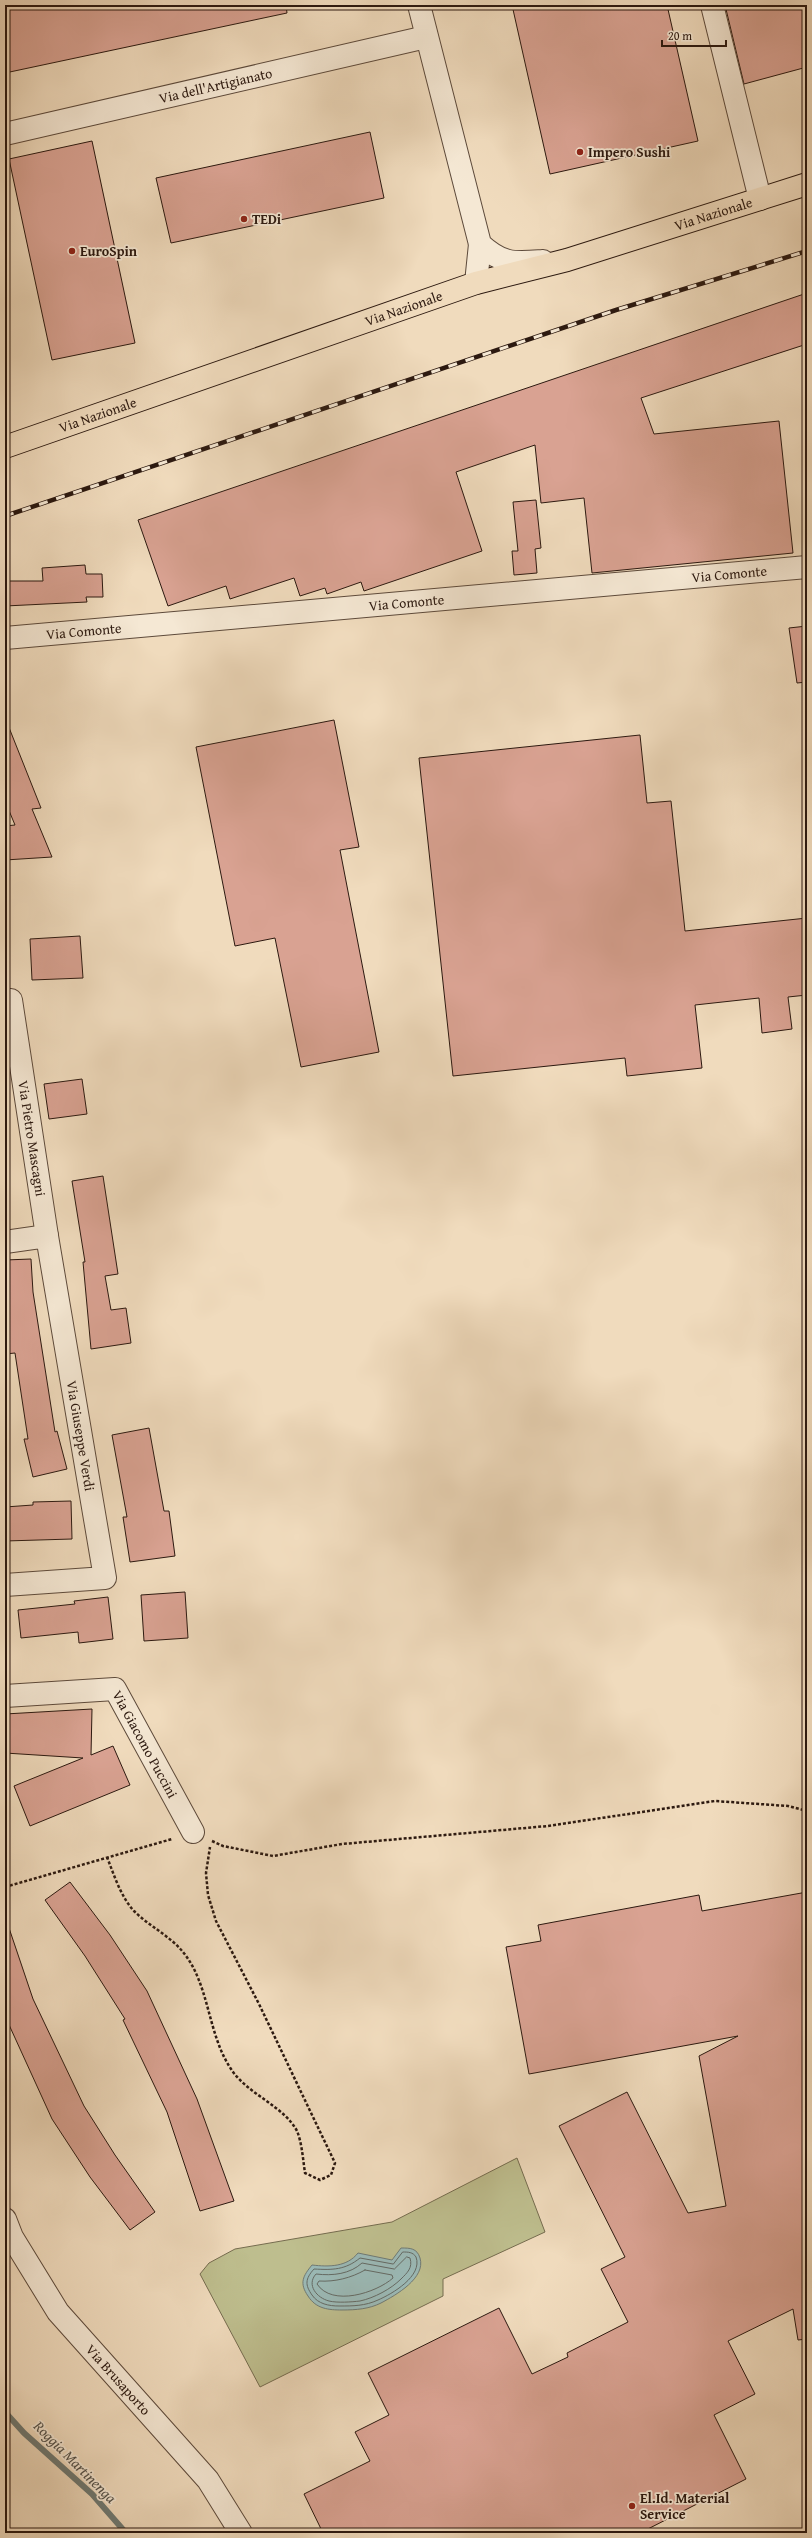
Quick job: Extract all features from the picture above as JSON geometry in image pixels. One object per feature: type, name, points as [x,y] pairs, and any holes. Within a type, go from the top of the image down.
[{"type":"main road","name":"Via Nazionale","points":[[5,447],[476,283],[566,260],[807,184]]},
{"type":"street","points":[[419,5],[480,244],[476,283]]},
{"type":"street","points":[[712,5],[760,199]]},
{"type":"street","name":"Via dell'Artigianato","points":[[5,134],[426,37]]},
{"type":"street","points":[[480,244],[494,257],[512,262],[566,260]]},
{"type":"street","name":"Via Comonte","points":[[5,638],[807,568]]},
{"type":"street","name":"Via Pietro Mascagni","points":[[5,1000],[11,1000],[47,1236]]},
{"type":"street","points":[[5,1242],[47,1236]]},
{"type":"street","name":"Via Giuseppe Verdi","points":[[5,1585],[105,1578],[47,1236]]},
{"type":"street","name":"Via Giacomo Puccini","points":[[5,1696],[115,1689],[193,1832]]},
{"type":"street","name":"Via Brusaporto","points":[[5,2219],[12,2237],[58,2312],[208,2480],[241,2533]]},
{"type":"path","points":[[5,1887],[193,1832],[223,1846],[273,1856],[342,1844],[548,1826],[715,1801],[788,1806],[807,1811]]},
{"type":"path","points":[[107,1857],[118,1885],[134,1910],[183,1952],[197,1976],[214,2038],[231,2070],[255,2095],[285,2116],[297,2132],[305,2173],[320,2180],[331,2175],[335,2163],[327,2144],[216,1921],[208,1895],[206,1873],[209,1850],[213,1841]]},
{"type":"green space","points":[[517,2158],[545,2232],[443,2279],[443,2296],[260,2387],[200,2274],[209,2263],[235,2249],[392,2222]]},
{"type":"water","points":[[401,2248],[415,2250],[417,2252],[421,2265],[419,2272],[402,2291],[381,2303],[367,2308],[332,2310],[315,2304],[305,2291],[303,2283],[304,2276],[312,2265],[337,2265],[349,2261],[358,2253],[392,2260]]},
{"type":"building","points":[[5,5],[286,5],[287,13],[5,73]]},
{"type":"building","points":[[512,5],[667,5],[698,141],[550,174]]},
{"type":"building","points":[[725,5],[807,5],[807,67],[744,84]]},
{"type":"building","points":[[370,132],[384,198],[171,243],[156,178]]},
{"type":"building","name":"EuroSpin","points":[[92,141],[135,343],[52,360],[9,159]]},
{"type":"building","points":[[807,293],[807,344],[641,398],[654,434],[779,421],[793,553],[592,573],[584,498],[541,503],[535,445],[456,472],[482,551],[364,591],[361,582],[327,594],[325,588],[300,596],[294,578],[230,599],[226,586],[168,606],[138,520]]},
{"type":"building","points":[[536,500],[541,548],[535,549],[537,573],[514,575],[512,551],[518,551],[513,502]]},
{"type":"building","points":[[85,565],[86,574],[102,574],[103,597],[86,597],[87,602],[5,606],[5,581],[43,581],[42,568]]},
{"type":"building","points":[[807,626],[807,682],[797,683],[789,628]]},
{"type":"building","points":[[6,720],[41,808],[32,809],[52,857],[5,860],[5,826],[15,825],[5,801]]},
{"type":"building","points":[[334,720],[359,847],[340,850],[379,1052],[301,1067],[275,938],[235,946],[196,747]]},
{"type":"building","points":[[640,735],[647,803],[671,801],[685,931],[807,918],[807,995],[788,997],[792,1029],[762,1033],[759,998],[695,1005],[702,1068],[627,1076],[625,1058],[453,1076],[419,758]]},
{"type":"building","points":[[80,936],[83,978],[32,980],[30,939]]},
{"type":"building","points":[[82,1079],[87,1114],[49,1119],[44,1084]]},
{"type":"building","points":[[103,1176],[118,1274],[105,1276],[111,1310],[126,1308],[131,1343],[91,1349],[83,1262],[85,1262],[72,1181]]},
{"type":"building","points":[[31,1259],[33,1292],[55,1432],[57,1431],[67,1469],[33,1477],[24,1439],[28,1439],[15,1353],[5,1354],[5,1260]]},
{"type":"building","points":[[149,1428],[164,1511],[169,1511],[175,1556],[130,1562],[123,1517],[127,1517],[112,1435]]},
{"type":"building","points":[[71,1501],[72,1539],[5,1541],[5,1507],[33,1505],[33,1502]]},
{"type":"building","points":[[185,1592],[188,1638],[144,1641],[141,1595]]},
{"type":"building","points":[[108,1597],[113,1639],[79,1643],[78,1632],[21,1638],[18,1610],[75,1604],[74,1601]]},
{"type":"building","points":[[92,1709],[91,1755],[113,1746],[130,1785],[30,1826],[14,1786],[83,1758],[5,1753],[5,1714]]},
{"type":"building","points":[[70,1882],[110,1935],[147,1991],[197,2099],[234,2201],[200,2211],[167,2112],[123,2020],[125,2019],[85,1956],[45,1900]]},
{"type":"building","points":[[807,1892],[807,2339],[798,2340],[793,2309],[728,2341],[755,2394],[714,2415],[746,2479],[640,2533],[323,2533],[304,2494],[370,2461],[355,2432],[389,2415],[368,2373],[499,2308],[532,2374],[568,2357],[567,2353],[628,2322],[601,2269],[625,2257],[559,2126],[627,2092],[688,2213],[726,2206],[699,2056],[738,2036],[529,2074],[506,1947],[541,1941],[538,1925],[699,1895],[702,1911]]},
{"type":"building","points":[[5,1925],[8,1925],[33,1999],[84,2106],[115,2155],[155,2212],[130,2230],[90,2177],[52,2119],[5,2016]]},
{"type":"waterway","name":"Roggia Martinenga","points":[[5,2412],[24,2433],[92,2494],[126,2533]]},
{"type":"railway","points":[[5,516],[616,310],[807,251]]},
{"type":"place","name":"Impero Sushi","points":[[580,152]]},
{"type":"place","name":"TEDi","points":[[244,219]]},
{"type":"place","name":"EuroSpin","points":[[72,251]]},
{"type":"place","name":"El.Id. Material Service","points":[[632,2506]]}]
